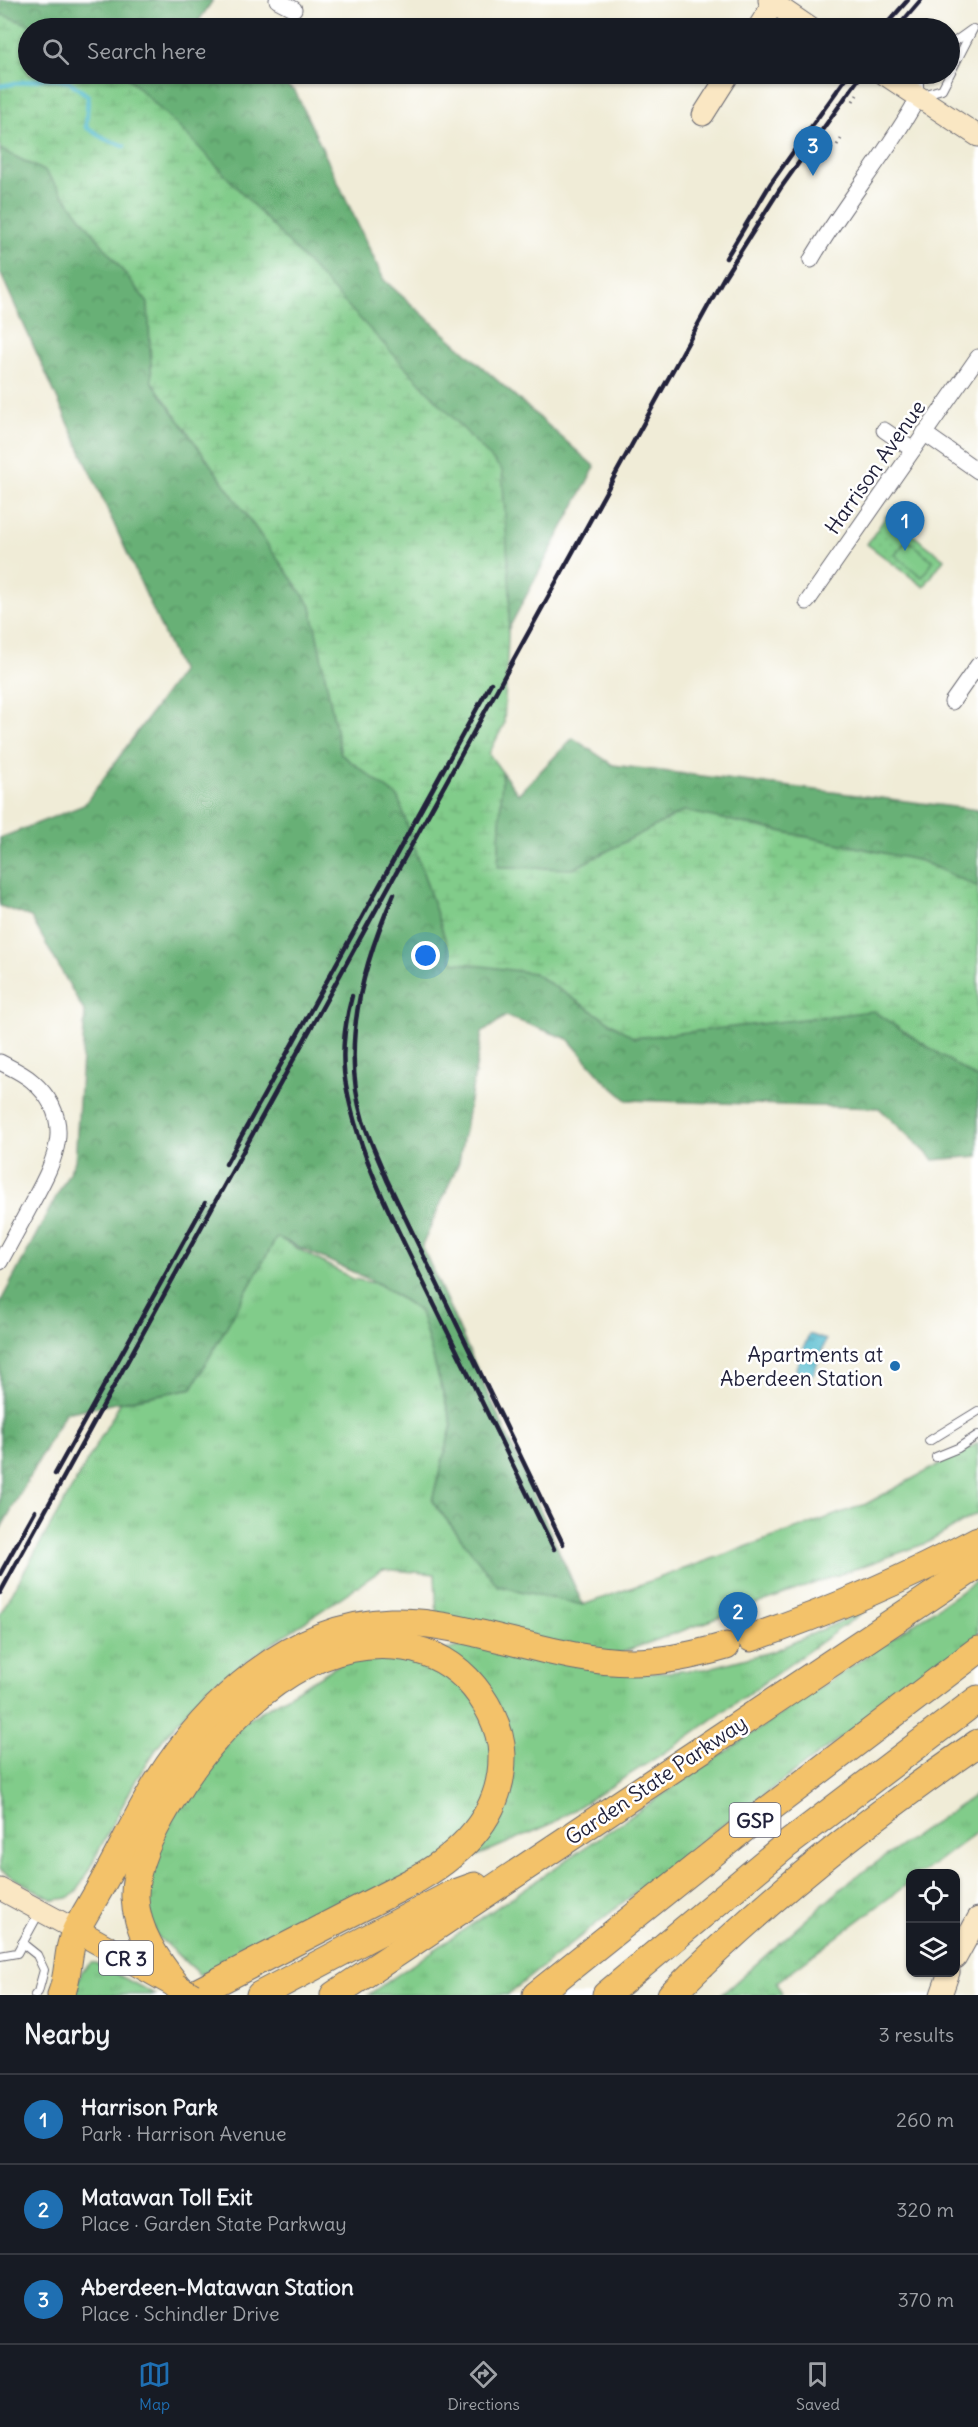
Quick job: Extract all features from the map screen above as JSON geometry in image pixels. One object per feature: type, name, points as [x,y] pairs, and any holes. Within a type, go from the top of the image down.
[{"type":"highway","points":[[61,1995],[66,1983],[68,1950],[76,1930],[149,1798],[186,1743],[217,1708],[248,1679],[298,1647],[350,1628],[390,1622],[447,1626],[613,1661],[648,1662],[738,1642],[812,1617],[879,1589],[978,1540]]},
{"type":"highway","name":"Garden State Parkway","points":[[334,1995],[978,1564]]},
{"type":"highway","points":[[367,1646],[392,1646],[433,1654],[449,1663],[478,1692],[493,1716],[502,1752],[501,1772],[491,1809],[479,1828],[450,1858],[417,1880],[188,1992],[160,1965],[142,1929],[135,1898],[135,1884],[138,1869],[153,1833],[174,1795],[208,1748],[259,1697],[295,1671],[332,1654],[367,1646]]},
{"type":"highway","name":"GSP","points":[[536,1995],[756,1819],[978,1650]]},
{"type":"highway","name":"GSP","points":[[606,1995],[785,1846],[978,1699]]},
{"type":"highway","points":[[671,1995],[740,1930],[827,1855],[978,1743]]},
{"type":"highway","points":[[260,1995],[450,1896],[532,1863]]},
{"type":"main road","name":"CR 3","points":[[76,1930],[188,1992]]},
{"type":"street","points":[[277,0],[294,9]]},
{"type":"street","points":[[764,18],[773,1],[796,18]]},
{"type":"street","points":[[703,115],[723,84]]},
{"type":"street","points":[[900,84],[978,136]]},
{"type":"street","points":[[811,260],[919,96]]},
{"type":"street","name":"Harrison Avenue","points":[[807,602],[978,357]]},
{"type":"street","points":[[884,430],[913,450]]},
{"type":"street","points":[[924,433],[978,471]]},
{"type":"street","points":[[952,702],[978,665]]},
{"type":"street","points":[[0,1062],[31,1080],[43,1092],[52,1107],[57,1123],[58,1140],[52,1167],[0,1262]]},
{"type":"street","name":"CR 3","points":[[0,1889],[76,1930]]},
{"type":"street","points":[[960,1951],[978,1918]]},
{"type":"street","points":[[941,1995],[947,1977]]},
{"type":"lane","points":[[960,38],[973,30],[960,55]]},
{"type":"lane","points":[[919,84],[919,96],[942,89],[945,84]]},
{"type":"lane","points":[[929,1441],[978,1411]]},
{"type":"lane","points":[[936,1457],[958,1448],[978,1435]]},
{"type":"lane","points":[[0,1956],[17,1953],[41,1910]]},
{"type":"lane","points":[[22,1943],[37,1955],[44,1970],[39,1992],[35,1995]]},
{"type":"path","points":[[853,101],[857,95]]},
{"type":"path","points":[[837,145],[841,140]]},
{"type":"green space","points":[[0,0],[213,0],[201,18],[18,18],[18,21],[0,14]]},
{"type":"green space","points":[[0,14],[18,21],[18,84],[134,84],[193,141],[502,470],[510,593],[504,724],[489,754],[502,772],[498,867],[573,869],[684,811],[921,861],[978,887],[978,1079],[873,1011],[634,1038],[534,973],[453,962],[398,797],[341,754],[311,606],[152,382],[148,303],[45,171],[0,149]]},
{"type":"green space","points":[[134,84],[283,84],[295,91],[384,280],[595,467],[508,630],[510,593],[193,141]]},
{"type":"green space","points":[[0,149],[45,171],[148,303],[152,382],[311,606],[341,754],[398,797],[453,962],[534,973],[634,1038],[873,1011],[978,1079],[978,1156],[934,1160],[879,1108],[627,1100],[605,1081],[568,1039],[506,1016],[482,1033],[459,1162],[422,1246],[583,1605],[498,1586],[432,1501],[452,1425],[420,1311],[379,1284],[277,1237],[192,1388],[65,1413],[0,1530],[0,1303],[75,1161],[85,1013],[31,917],[0,906],[0,838],[84,805],[181,672],[0,272]]},
{"type":"green space","points":[[887,515],[944,559],[924,587],[867,544]]},
{"type":"green space","points":[[907,540],[933,561],[922,577],[895,555]]},
{"type":"green space","points":[[573,738],[613,765],[978,810],[978,887],[921,861],[684,811],[573,869],[498,867],[502,772],[518,794]]},
{"type":"green space","points":[[277,1237],[353,1279],[379,1284],[420,1311],[452,1425],[432,1501],[499,1586],[583,1605],[866,1504],[978,1443],[978,1513],[927,1543],[609,1657],[437,1623],[435,1574],[383,1569],[207,1688],[163,1739],[137,1778],[77,1892],[68,1898],[53,1900],[0,1870],[0,1614],[121,1402],[192,1388]]},
{"type":"green space","points":[[978,1580],[978,1636],[685,1853],[507,1995],[368,1995]]},
{"type":"green space","points":[[866,1610],[675,1746],[551,1824],[200,1975],[155,1934],[142,1892],[164,1826],[242,1723],[345,1661],[416,1657],[480,1642],[652,1673],[705,1669],[774,1651]]},
{"type":"green space","points":[[978,1793],[978,1831],[927,1869],[906,1869],[906,1885],[777,1982],[782,1995],[721,1995],[851,1880]]},
{"type":"green space","points":[[91,1963],[96,1963],[156,1995],[72,1995],[82,1971]]},
{"type":"water","points":[[809,1334],[826,1340],[813,1375],[805,1379],[798,1375],[796,1368]]},
{"type":"waterway","points":[[0,86],[18,83]]},
{"type":"waterway","points":[[73,84],[88,96],[86,127],[105,139],[124,146]]},
{"type":"railway","points":[[892,18],[908,0]]},
{"type":"railway","points":[[906,18],[921,0]]},
{"type":"railway","points":[[726,258],[771,183],[842,84]]},
{"type":"railway","points":[[0,1593],[723,279],[780,189],[855,84]]},
{"type":"railway","points":[[226,1164],[491,683]]},
{"type":"railway","points":[[394,894],[373,948],[358,1005],[354,1064],[356,1093],[363,1121],[387,1180],[563,1544]]},
{"type":"railway","points":[[352,996],[343,1055],[347,1090],[361,1144],[393,1221],[554,1549]]},
{"type":"railway","points":[[55,1474],[205,1203]]},
{"type":"railway","points":[[0,1574],[35,1511]]},
{"type":"place","name":"Aberdeen-Matawan Station","points":[[813,176]]},
{"type":"place","name":"Harrison Park","points":[[905,551]]},
{"type":"place","name":"Apartments at Aberdeen Station","points":[[895,1366]]},
{"type":"place","name":"Matawan Toll Exit","points":[[738,1642]]}]
